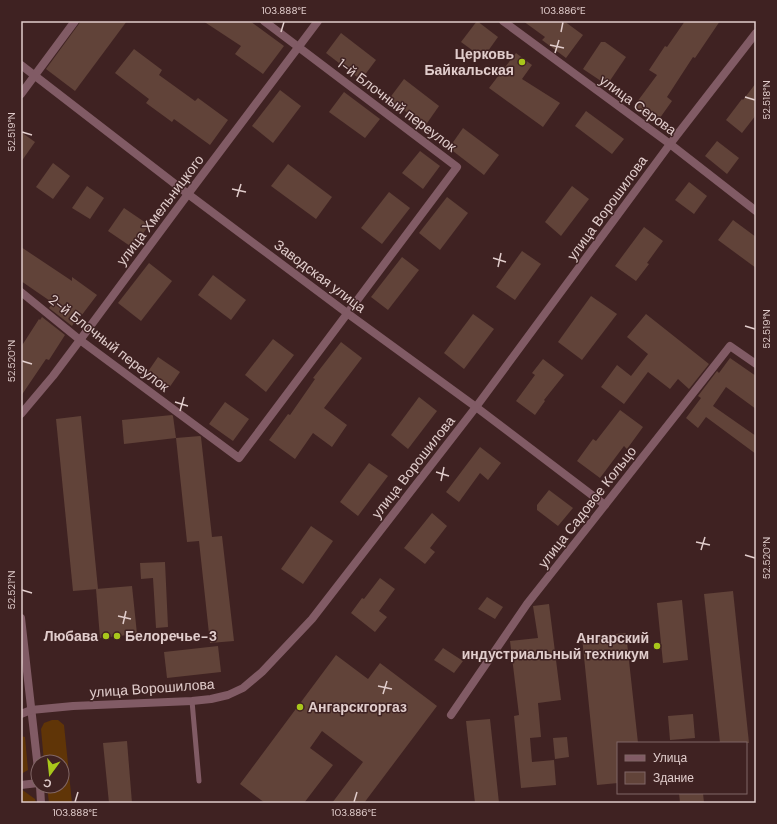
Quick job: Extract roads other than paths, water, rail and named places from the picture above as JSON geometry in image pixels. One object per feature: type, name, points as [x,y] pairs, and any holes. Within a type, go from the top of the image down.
[{"type":"street","points":[[21,94],[75,21]]},
{"type":"street","points":[[264,21],[299,47]]},
{"type":"street","name":"улица Хмельницкого","points":[[21,414],[53,376],[318,21]]},
{"type":"street","name":"улица Серова","points":[[503,21],[670,144],[756,211]]},
{"type":"street","name":"улица Ворошилова","points":[[21,714],[31,710],[73,706],[211,699],[228,695],[243,688],[262,672],[312,619],[476,407],[670,144],[756,33]]},
{"type":"street","name":"1-й Блочный переулок","points":[[238,458],[457,167],[299,47]]},
{"type":"street","name":"Заводская улица","points":[[21,65],[347,314],[476,407],[605,505]]},
{"type":"street","name":"2-й Блочный переулок","points":[[21,292],[80,340],[238,458]]},
{"type":"street","name":"улица Садовое Кольцо","points":[[451,715],[527,604],[730,346],[756,364]]},
{"type":"street","points":[[21,618],[36,754]]},
{"type":"lane","points":[[192,701],[199,781]]},
{"type":"place","name":"Церковь Байкальская","points":[[522,62]]},
{"type":"place","name":"Любава","points":[[106,636]]},
{"type":"place","name":"Белоречье-3","points":[[117,636]]},
{"type":"place","name":"Ангарский индустриальный техникум","points":[[657,646]]},
{"type":"place","name":"Ангарскгоргаз","points":[[300,707]]}]
